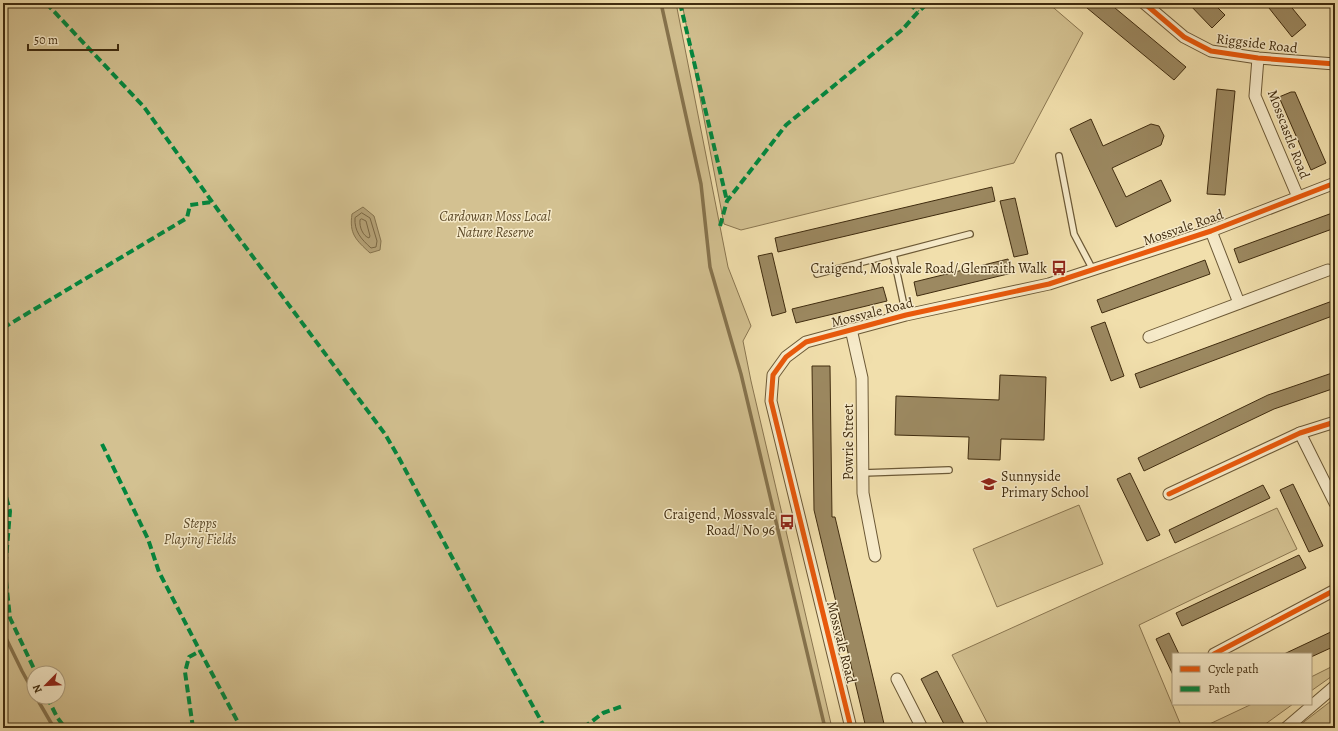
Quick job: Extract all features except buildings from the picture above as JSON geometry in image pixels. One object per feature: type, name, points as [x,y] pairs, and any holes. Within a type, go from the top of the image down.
[{"type":"street","name":"Riggside Road","points":[[1144,3],[1184,38],[1211,51],[1258,58],[1335,64]]},
{"type":"street","name":"Mosscastle Road","points":[[1258,58],[1255,96],[1298,198]]},
{"type":"street","name":"Mossvale Road","points":[[851,728],[771,401],[773,375],[786,357],[806,342],[851,329],[906,315],[1049,284],[1211,231],[1335,183]]},
{"type":"street","points":[[1211,231],[1239,303]]},
{"type":"street","points":[[1149,337],[1328,270]]},
{"type":"street","name":"Powrie Street","points":[[851,329],[862,378],[863,493],[875,556]]},
{"type":"street","points":[[1169,494],[1300,433],[1335,422]]},
{"type":"street","points":[[1300,433],[1335,503]]},
{"type":"street","points":[[1216,653],[1335,590]]},
{"type":"street","points":[[897,679],[922,728]]},
{"type":"street","points":[[1286,728],[1335,686]]},
{"type":"lane","points":[[1059,156],[1074,234],[1093,270]]},
{"type":"lane","points":[[817,274],[970,234]]},
{"type":"lane","points":[[893,254],[906,315]]},
{"type":"lane","points":[[863,473],[949,470]]},
{"type":"green space","name":"Cardowan Moss Local Nature Reserve","points":[[3,3],[676,3],[728,267],[751,326],[743,341],[751,381],[832,728],[3,728]]},
{"type":"green space","points":[[682,3],[1048,3],[1083,33],[1014,163],[741,230],[724,224]]},
{"type":"green space","points":[[1079,505],[1103,564],[997,607],[973,549]]},
{"type":"green space","points":[[1277,508],[1297,549],[1139,625],[1182,728],[990,728],[952,655]]},
{"type":"green space","points":[[1335,665],[1335,674],[1312,690],[1312,676]]},
{"type":"green space","points":[[1335,698],[1335,728],[1296,728]]},
{"type":"green space","points":[[1250,705],[1292,705],[1260,728],[1201,728]]},
{"type":"water","points":[[363,207],[374,216],[381,241],[380,250],[370,253],[357,240],[353,232],[351,221],[352,214]]},
{"type":"waterway","points":[[661,3],[701,184],[710,267],[741,374],[825,728]]},
{"type":"waterway","points":[[3,632],[26,678]]},
{"type":"waterway","points":[[41,705],[54,728]]},
{"type":"marked path","points":[[46,3],[144,107],[218,210],[385,434],[545,728]]},
{"type":"marked path","points":[[680,3],[727,201]]},
{"type":"marked path","points":[[909,3],[918,12]]},
{"type":"marked path","points":[[720,226],[727,201],[786,125],[902,30],[928,3]]},
{"type":"marked path","points":[[3,328],[187,218],[190,205],[212,202]]},
{"type":"marked path","points":[[102,444],[148,539],[159,572],[241,728]]},
{"type":"marked path","points":[[3,486],[10,511],[5,572],[10,618],[32,665]]},
{"type":"marked path","points":[[193,728],[185,672],[189,657],[200,651]]},
{"type":"marked path","points":[[51,705],[65,728]]},
{"type":"marked path","points":[[583,728],[603,713],[623,706]]},
{"type":"cycle path","points":[[1144,3],[1184,37],[1211,51],[1258,58],[1335,64]]},
{"type":"cycle path","points":[[851,728],[771,401],[773,375],[786,357],[806,342],[906,315],[1049,284],[1211,231],[1335,183]]},
{"type":"cycle path","points":[[1169,494],[1300,433],[1335,422]]},
{"type":"cycle path","points":[[1216,653],[1335,590]]},
{"type":"place","name":"Craigend, Mossvale Road/ Glenraith Walk","points":[[1059,268]]},
{"type":"place","name":"Sunnyside Primary School","points":[[989,484]]},
{"type":"place","name":"Craigend, Mossvale Road/ No 96","points":[[787,522]]},
{"type":"park label","name":"Stepps Playing Fields","points":[[200,532]]}]
